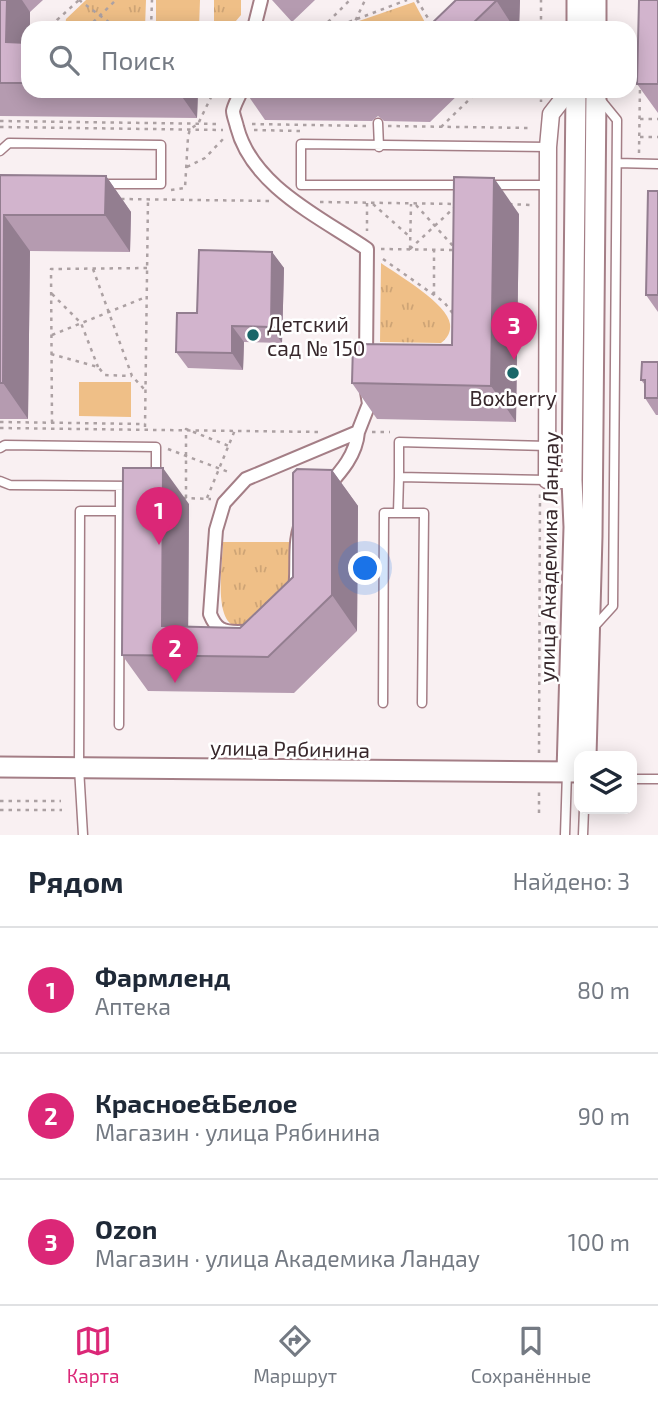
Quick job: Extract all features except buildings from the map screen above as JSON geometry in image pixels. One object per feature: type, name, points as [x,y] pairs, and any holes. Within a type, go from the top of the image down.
[{"type":"street","points":[[256,21],[261,0]]},
{"type":"street","points":[[238,98],[233,110],[235,128],[246,152],[266,177],[367,249],[366,387],[369,404],[358,432],[357,444],[340,471],[304,517],[297,538],[296,593],[288,614],[270,630],[225,632],[214,625],[210,614],[216,530],[224,503],[246,479],[358,432]]},
{"type":"street","points":[[564,98],[551,114],[548,147],[547,480],[572,480]]},
{"type":"street","name":"улица Академика Ландау","points":[[573,772],[572,480],[576,98]]},
{"type":"street","name":"улица Академика Ландау","points":[[586,751],[596,98]]},
{"type":"street","name":"улица Рябинина","points":[[0,767],[573,772]]},
{"type":"lane","points":[[589,633],[613,606],[617,120],[600,98]]},
{"type":"lane","points":[[379,123],[379,146]]},
{"type":"lane","points":[[0,150],[9,143],[161,145],[161,184],[91,184]]},
{"type":"lane","points":[[548,147],[301,144],[301,185],[548,185]]},
{"type":"lane","points":[[617,163],[658,164]]},
{"type":"lane","points":[[398,513],[399,442],[548,446]]},
{"type":"lane","points":[[0,448],[5,445],[156,447],[156,486]]},
{"type":"lane","points":[[398,477],[547,480]]},
{"type":"lane","points":[[0,481],[10,485],[144,486]]},
{"type":"lane","points":[[119,725],[120,486]]},
{"type":"lane","points":[[83,835],[79,768],[80,511],[120,511]]},
{"type":"lane","points":[[383,703],[384,513],[424,513],[422,703]]},
{"type":"lane","points":[[565,835],[573,772]]},
{"type":"lane","points":[[637,779],[658,779]]},
{"type":"lane","points":[[583,835],[584,814]]},
{"type":"path","points":[[57,21],[79,0],[107,21]]},
{"type":"path","points":[[95,21],[116,0]]},
{"type":"path","points":[[151,21],[152,0]]},
{"type":"path","points":[[329,21],[350,0]]},
{"type":"path","points":[[356,19],[365,0]]},
{"type":"path","points":[[351,21],[407,0]]},
{"type":"path","points":[[417,0],[430,21]]},
{"type":"path","points":[[541,0],[541,21]]},
{"type":"path","points":[[637,60],[640,60],[640,48]]},
{"type":"path","points":[[639,163],[640,83]]},
{"type":"path","points":[[190,129],[198,124],[211,98]]},
{"type":"path","points":[[441,127],[471,98]]},
{"type":"path","points":[[0,121],[34,119],[198,124],[302,131]]},
{"type":"path","points":[[640,119],[658,119]]},
{"type":"path","points":[[0,127],[235,128]]},
{"type":"path","points":[[185,168],[205,158],[235,128]]},
{"type":"path","points":[[164,191],[185,188],[190,129]]},
{"type":"path","points":[[503,133],[531,133]]},
{"type":"path","points":[[639,137],[658,137]]},
{"type":"path","points":[[150,437],[145,426],[146,297],[148,200],[153,192]]},
{"type":"path","points":[[121,199],[457,204]]},
{"type":"path","points":[[367,203],[367,249]]},
{"type":"path","points":[[372,203],[410,237]]},
{"type":"path","points":[[410,249],[412,203]]},
{"type":"path","points":[[412,203],[457,250]]},
{"type":"path","points":[[410,249],[457,204]]},
{"type":"path","points":[[457,204],[457,215]]},
{"type":"path","points":[[506,204],[530,205]]},
{"type":"path","points":[[457,238],[457,250]]},
{"type":"path","points":[[367,249],[457,250]]},
{"type":"path","points":[[367,249],[444,302],[454,315],[455,322]]},
{"type":"path","points":[[434,250],[434,295]]},
{"type":"path","points":[[52,423],[51,269],[147,268]]},
{"type":"path","points":[[93,269],[132,376],[145,390]]},
{"type":"path","points":[[51,293],[81,323],[98,367],[105,375],[132,376]]},
{"type":"path","points":[[51,335],[146,297]]},
{"type":"path","points":[[456,303],[456,316]]},
{"type":"path","points":[[51,354],[98,367]]},
{"type":"path","points":[[0,422],[186,429],[398,432]]},
{"type":"path","points":[[0,428],[145,426]]},
{"type":"path","points":[[186,429],[229,446]]},
{"type":"path","points":[[186,429],[186,498]]},
{"type":"path","points":[[208,498],[235,430]]},
{"type":"path","points":[[166,449],[246,479]]},
{"type":"path","points":[[0,801],[61,801]]},
{"type":"path","points":[[0,810],[62,810]]},
{"type":"green space","points":[[86,0],[146,0],[145,21],[66,19]]},
{"type":"green space","points":[[156,0],[200,0],[199,21],[156,21]]},
{"type":"green space","points":[[214,0],[241,0],[241,15],[236,21],[214,21]]},
{"type":"green space","points":[[414,2],[424,21],[359,21]]},
{"type":"green space","points":[[381,263],[421,290],[447,316],[450,330],[441,343],[380,342]]},
{"type":"green space","points":[[79,382],[131,382],[131,417],[79,416]]},
{"type":"green space","points":[[223,542],[290,542],[289,594],[271,622],[238,627],[230,623],[225,615],[221,590]]},
{"type":"place","name":"Детский сад № 150","points":[[253,335]]},
{"type":"place","name":"Ozon","points":[[514,360]]},
{"type":"place","name":"Boxberry","points":[[513,373]]},
{"type":"place","name":"Фармленд","points":[[159,545]]},
{"type":"place","name":"Красное&Белое","points":[[175,683]]}]
